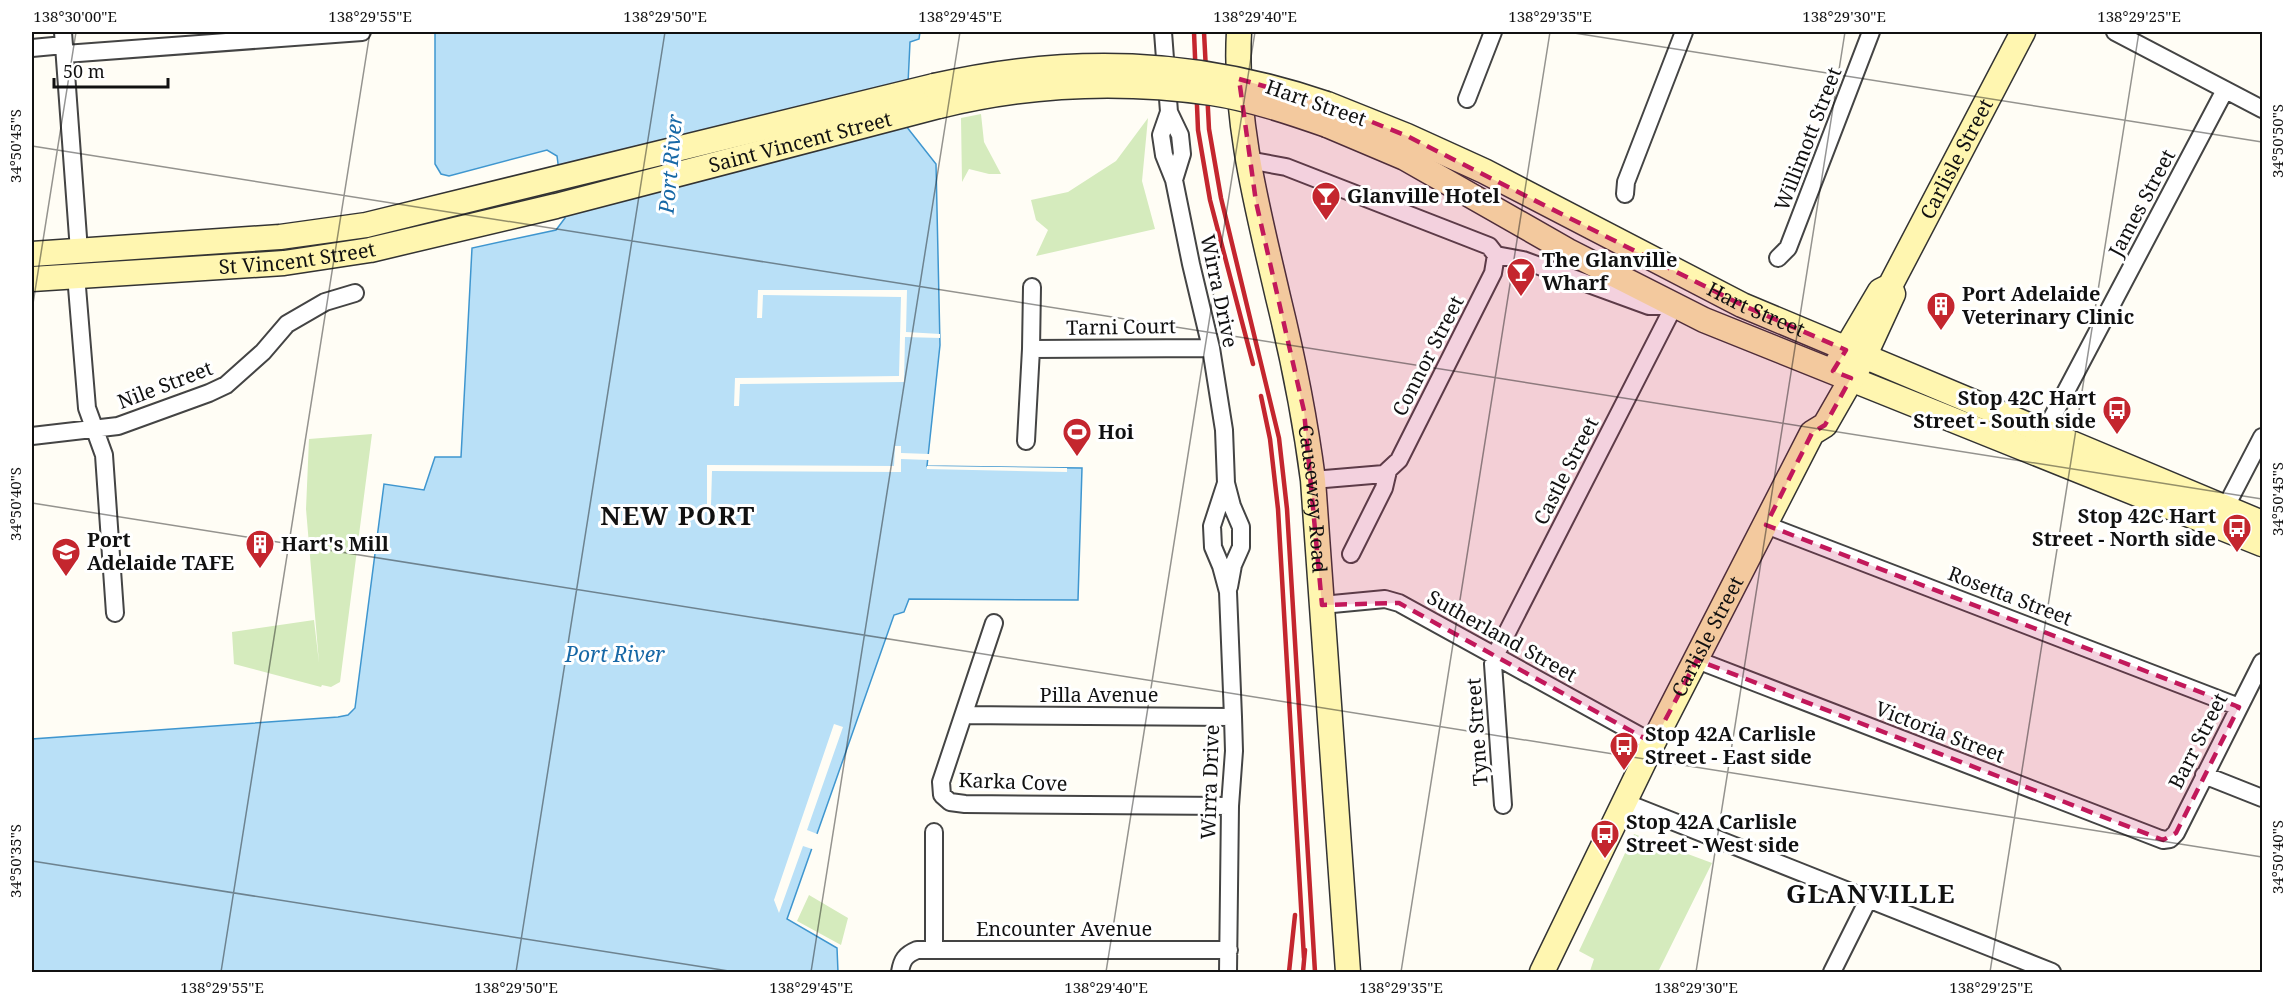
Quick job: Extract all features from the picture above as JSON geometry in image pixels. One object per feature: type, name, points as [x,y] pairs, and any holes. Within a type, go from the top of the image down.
[{"type":"main road","name":"Causeway Road","points":[[1239,32],[1242,117],[1248,160],[1304,411],[1313,480],[1348,972]]},
{"type":"main road","name":"Carlisle Street","points":[[1542,972],[1653,743],[1812,433],[1811,416],[1842,375],[1855,353],[1880,291],[1890,286],[2023,32]]},
{"type":"main road","name":"Hart Street","points":[[936,96],[979,96],[1061,86],[1145,87],[1214,93],[1268,106],[1327,115],[1407,136],[1484,171],[1742,305],[2045,431],[2221,516],[2262,544]]},
{"type":"main road","name":"Saint Vincent Street","points":[[551,178],[936,96]]},
{"type":"main road","name":"Saint Vincent Street","points":[[556,206],[936,96]]},
{"type":"main road","name":"Hart Street","points":[[1327,115],[1568,251],[1674,306],[1842,375],[2221,516],[2262,523]]},
{"type":"main road","name":"St Vincent Street","points":[[32,254],[280,237],[366,225],[551,178]]},
{"type":"main road","name":"St Vincent Street","points":[[32,279],[284,263],[337,256],[403,243],[556,206]]},
{"type":"main road","points":[[76,275],[79,251]]},
{"type":"street","points":[[32,48],[64,44],[362,32]]},
{"type":"street","name":"Wirra Drive","points":[[1163,32],[1169,112],[1180,135],[1182,154],[1174,180],[1211,348],[1224,430],[1226,483],[1241,528],[1241,547],[1233,565],[1228,592]]},
{"type":"street","points":[[1467,99],[1493,32]]},
{"type":"street","points":[[1625,194],[1626,182],[1684,32]]},
{"type":"street","name":"Willimott Street","points":[[1778,258],[1788,248],[1871,32]]},
{"type":"street","points":[[2115,32],[2262,109]]},
{"type":"street","points":[[64,44],[79,251]]},
{"type":"street","name":"James Street","points":[[2045,431],[2225,90]]},
{"type":"street","name":"Hart Street","points":[[1248,160],[1286,167],[1489,246],[1496,255],[1523,260],[1649,306],[1674,306]]},
{"type":"street","name":"Connor Street","points":[[1351,554],[1384,488],[1388,471],[1399,460],[1493,273],[1496,255]]},
{"type":"street","points":[[76,275],[87,408],[104,455],[115,613]]},
{"type":"street","points":[[1026,441],[1032,287]]},
{"type":"street","name":"Nile Street","points":[[32,436],[118,426],[226,385],[263,352],[287,324],[324,302],[355,293]]},
{"type":"street","name":"Castle Street","points":[[1495,656],[1674,306]]},
{"type":"street","name":"Tarni Court","points":[[1031,349],[1211,348]]},
{"type":"street","points":[[2221,516],[2262,437]]},
{"type":"street","points":[[1313,480],[1378,475],[1388,471]]},
{"type":"street","name":"Wirra Drive","points":[[1226,483],[1212,526],[1213,547],[1228,592],[1233,717],[1228,972]]},
{"type":"street","name":"Rosetta Street","points":[[1766,525],[2239,707]]},
{"type":"street","name":"Sutherland Street","points":[[1322,605],[1391,600],[1653,743]]},
{"type":"street","name":"Karka Cove","points":[[994,623],[941,782],[942,795],[950,802],[1230,806]]},
{"type":"street","name":"Tyne Street","points":[[1495,656],[1493,664],[1503,805]]},
{"type":"street","name":"Victoria Street","points":[[1697,660],[2153,838],[2170,839]]},
{"type":"street","name":"Barr Street","points":[[2170,839],[2176,833],[2262,662]]},
{"type":"street","name":"Pilla Avenue","points":[[964,715],[1233,717]]},
{"type":"street","points":[[2204,775],[2262,798]]},
{"type":"street","points":[[1624,802],[2052,972]]},
{"type":"street","points":[[934,832],[934,950]]},
{"type":"street","points":[[1832,972],[1869,898]]},
{"type":"street","name":"Encounter Avenue","points":[[901,966],[907,954],[917,950],[1228,950]]},
{"type":"highlighted area","points":[[1239,79],[1327,104],[1407,136],[1742,305],[1846,350],[1833,371],[1851,378],[1825,425],[1812,433],[1766,525],[2239,707],[2176,833],[2163,840],[1697,660],[1653,743],[1399,603],[1322,605],[1304,411],[1256,202]]},
{"type":"green space","points":[[981,114],[984,142],[1001,174],[989,174],[969,169],[962,182],[961,118]]},
{"type":"green space","points":[[1148,118],[1142,181],[1155,229],[1036,256],[1048,230],[1036,220],[1031,200],[1068,192],[1116,161]]},
{"type":"green space","points":[[372,434],[340,682],[331,687],[322,685],[321,687],[234,664],[232,632],[314,620],[319,663],[306,509],[309,439]]},
{"type":"green space","points":[[1634,834],[1712,863],[1658,972],[1593,972],[1590,971],[1594,959],[1579,951]]},
{"type":"green space","points":[[809,895],[848,918],[841,945],[797,921]]},
{"type":"water","name":"Port River","points":[[435,32],[920,32],[919,39],[910,42],[906,126],[936,164],[940,345],[927,466],[1082,468],[1078,600],[909,599],[904,612],[894,615],[787,919],[837,948],[838,972],[32,972],[32,739],[338,717],[348,715],[355,708],[384,484],[424,490],[435,457],[461,457],[472,248],[556,230],[565,218],[557,156],[547,150],[449,176],[441,174],[435,164]]},
{"type":"pier","points":[[758,290],[907,290],[906,332],[940,334],[940,338],[905,337],[904,382],[740,384],[739,406],[734,406],[735,378],[899,376],[901,297],[763,295],[762,318],[757,318]]},
{"type":"pier","points":[[895,446],[901,446],[901,453],[929,454],[929,460],[901,459],[901,472],[712,471],[711,505],[707,505],[707,465],[894,466]]},
{"type":"pier","points":[[927,466],[1067,468],[1067,472],[927,469]]},
{"type":"pier","points":[[834,724],[843,727],[807,830],[820,835],[815,850],[803,846],[779,913],[774,900]]},
{"type":"railway","points":[[1194,32],[1198,130],[1210,200],[1253,364]]},
{"type":"railway","points":[[1204,32],[1209,129],[1221,198],[1279,438],[1287,509],[1315,972]]},
{"type":"railway","points":[[1261,396],[1270,439],[1278,509],[1304,958]]},
{"type":"railway","points":[[1289,972],[1295,915]]},
{"type":"railway","points":[[1303,972],[1305,950]]},
{"type":"place","name":"Glanville Hotel","points":[[1326,222]]},
{"type":"place","name":"The Glanville Wharf","points":[[1521,298]]},
{"type":"place","name":"Port Adelaide Veterinary Clinic","points":[[1941,332]]},
{"type":"place","name":"Stop 42C Hart Street - South side","points":[[2117,436]]},
{"type":"place","name":"Hoi","points":[[1077,458]]},
{"type":"place","name":"Stop 42C Hart Street - North side","points":[[2237,554]]},
{"type":"place","name":"Hart's Mill","points":[[260,570]]},
{"type":"place","name":"Port Adelaide TAFE","points":[[66,578]]},
{"type":"place","name":"Stop 42A Carlisle Street - East side","points":[[1624,772]]},
{"type":"place","name":"Stop 42A Carlisle Street - West side","points":[[1605,860]]},
{"type":"district","name":"NEW PORT","points":[[678,516]]},
{"type":"district","name":"GLANVILLE","points":[[1871,894]]}]
